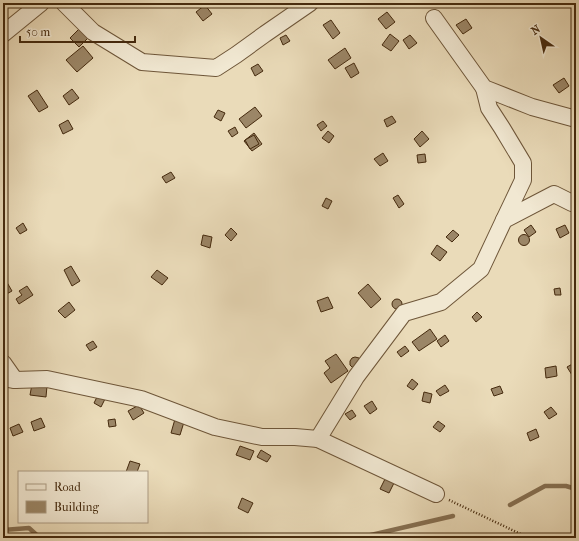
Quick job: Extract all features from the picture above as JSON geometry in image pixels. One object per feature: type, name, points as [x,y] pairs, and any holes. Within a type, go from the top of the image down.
[{"type":"street","points":[[3,34],[41,3]]},
{"type":"street","points":[[64,3],[93,32],[142,62],[216,68],[310,3]]},
{"type":"street","points":[[318,439],[356,377],[404,313],[441,302],[481,269],[523,180],[523,163],[489,108],[484,88],[434,18]]},
{"type":"street","points":[[484,88],[532,107],[576,119]]},
{"type":"street","points":[[504,220],[554,194],[572,203],[576,201]]},
{"type":"street","points":[[3,363],[9,379],[47,379],[141,398],[215,427],[262,438],[294,437],[318,439],[436,494]]},
{"type":"path","points":[[436,494],[529,538]]},
{"type":"building","points":[[205,5],[212,14],[203,21],[196,12]]},
{"type":"building","points":[[387,12],[395,22],[386,29],[378,19]]},
{"type":"building","points":[[466,19],[472,28],[463,34],[456,25]]},
{"type":"building","points":[[331,20],[340,33],[333,39],[323,25]]},
{"type":"building","points":[[80,28],[89,37],[79,47],[70,38]]},
{"type":"building","points":[[390,34],[399,41],[391,51],[382,45]]},
{"type":"building","points":[[286,35],[290,41],[283,45],[280,38]]},
{"type":"building","points":[[410,35],[417,43],[409,49],[403,40]]},
{"type":"building","points":[[83,46],[93,58],[77,72],[66,60]]},
{"type":"building","points":[[345,48],[351,58],[335,69],[328,60]]},
{"type":"building","points":[[354,63],[359,73],[351,78],[345,68]]},
{"type":"building","points":[[258,64],[263,71],[255,76],[251,68]]},
{"type":"building","points":[[564,78],[569,86],[559,93],[553,85]]},
{"type":"building","points":[[72,89],[79,98],[69,105],[63,96]]},
{"type":"building","points":[[37,90],[48,107],[39,112],[28,96]]},
{"type":"building","points":[[255,107],[262,116],[246,128],[239,119]]},
{"type":"building","points":[[218,110],[225,113],[221,121],[214,117]]},
{"type":"building","points":[[392,116],[396,122],[387,127],[384,120]]},
{"type":"building","points":[[68,120],[73,129],[63,134],[59,125]]},
{"type":"building","points":[[323,121],[327,126],[321,131],[317,125]]},
{"type":"building","points":[[235,127],[238,133],[232,137],[228,131]]},
{"type":"building","points":[[328,131],[334,136],[329,143],[322,138]]},
{"type":"building","points":[[422,131],[429,139],[420,147],[414,139]]},
{"type":"building","points":[[254,133],[262,144],[252,151],[244,141]]},
{"type":"building","points":[[254,135],[259,144],[250,149],[245,140]]},
{"type":"building","points":[[383,153],[388,161],[380,166],[374,159]]},
{"type":"building","points":[[425,154],[426,162],[418,163],[417,155]]},
{"type":"building","points":[[171,172],[175,178],[166,183],[162,177]]},
{"type":"building","points":[[398,195],[404,204],[399,208],[393,198]]},
{"type":"building","points":[[326,198],[332,201],[328,209],[322,206]]},
{"type":"building","points":[[23,223],[27,230],[20,234],[16,228]]},
{"type":"building","points":[[531,225],[536,232],[529,237],[524,230]]},
{"type":"building","points":[[565,225],[569,233],[560,238],[556,229]]},
{"type":"building","points":[[231,228],[237,234],[231,241],[225,235]]},
{"type":"building","points":[[453,230],[459,235],[452,242],[446,237]]},
{"type":"building","points":[[203,235],[212,237],[210,248],[201,245]]},
{"type":"building","points":[[522,235],[526,235],[528,236],[528,244],[522,245],[519,242],[519,238]]},
{"type":"building","points":[[437,245],[447,252],[440,261],[431,254]]},
{"type":"building","points":[[71,266],[80,281],[72,286],[64,270]]},
{"type":"building","points":[[157,270],[168,278],[162,285],[151,277]]},
{"type":"building","points":[[5,279],[12,291],[3,296],[3,280]]},
{"type":"building","points":[[368,284],[381,299],[371,308],[358,293]]},
{"type":"building","points":[[27,286],[33,295],[19,304],[16,299],[22,295],[19,291]]},
{"type":"building","points":[[560,288],[561,295],[555,295],[554,289]]},
{"type":"building","points":[[328,297],[333,308],[321,312],[317,301]]},
{"type":"building","points":[[395,299],[399,299],[402,304],[399,309],[395,309],[392,306],[392,302]]},
{"type":"building","points":[[69,302],[75,310],[65,318],[58,311]]},
{"type":"building","points":[[477,312],[482,317],[476,322],[472,317]]},
{"type":"building","points":[[430,329],[437,339],[419,351],[412,342]]},
{"type":"building","points":[[445,335],[449,341],[441,347],[437,341]]},
{"type":"building","points":[[93,341],[97,347],[90,351],[86,345]]},
{"type":"building","points":[[405,346],[409,351],[401,357],[397,352]]},
{"type":"building","points":[[336,354],[348,371],[331,383],[324,373],[330,368],[325,361]]},
{"type":"building","points":[[355,357],[359,358],[361,361],[356,368],[350,365],[350,361]]},
{"type":"building","points":[[576,362],[576,373],[572,375],[567,367]]},
{"type":"building","points":[[556,366],[557,376],[546,378],[545,368]]},
{"type":"building","points":[[412,379],[418,384],[413,390],[407,386]]},
{"type":"building","points":[[32,384],[47,386],[46,397],[30,395]]},
{"type":"building","points":[[445,385],[449,391],[440,396],[436,391]]},
{"type":"building","points":[[500,386],[503,393],[494,396],[491,389]]},
{"type":"building","points":[[424,392],[432,394],[430,403],[422,401]]},
{"type":"building","points":[[98,395],[105,399],[101,407],[94,403]]},
{"type":"building","points":[[372,401],[377,409],[370,414],[364,406]]},
{"type":"building","points":[[139,405],[144,413],[133,420],[128,411]]},
{"type":"building","points":[[551,407],[557,414],[549,419],[544,412]]},
{"type":"building","points":[[352,410],[356,416],[350,420],[345,414]]},
{"type":"building","points":[[41,418],[45,427],[34,431],[31,422]]},
{"type":"building","points":[[115,419],[116,426],[109,427],[108,420]]},
{"type":"building","points":[[175,419],[184,422],[180,435],[171,433]]},
{"type":"building","points":[[438,421],[445,426],[440,432],[433,427]]},
{"type":"building","points":[[19,424],[23,432],[13,436],[10,428]]},
{"type":"building","points":[[536,429],[539,437],[530,441],[527,433]]},
{"type":"building","points":[[240,446],[254,451],[250,460],[236,455]]},
{"type":"building","points":[[261,450],[271,456],[267,462],[257,457]]},
{"type":"building","points":[[130,461],[140,464],[137,471],[126,471]]},
{"type":"building","points":[[385,479],[394,483],[389,493],[380,489]]},
{"type":"building","points":[[242,498],[253,503],[248,513],[238,508]]},
{"type":"waterway","points":[[510,505],[545,486],[566,486],[576,489]]},
{"type":"waterway","points":[[358,538],[453,516]]},
{"type":"waterway","points":[[3,530],[29,528],[40,538]]}]
